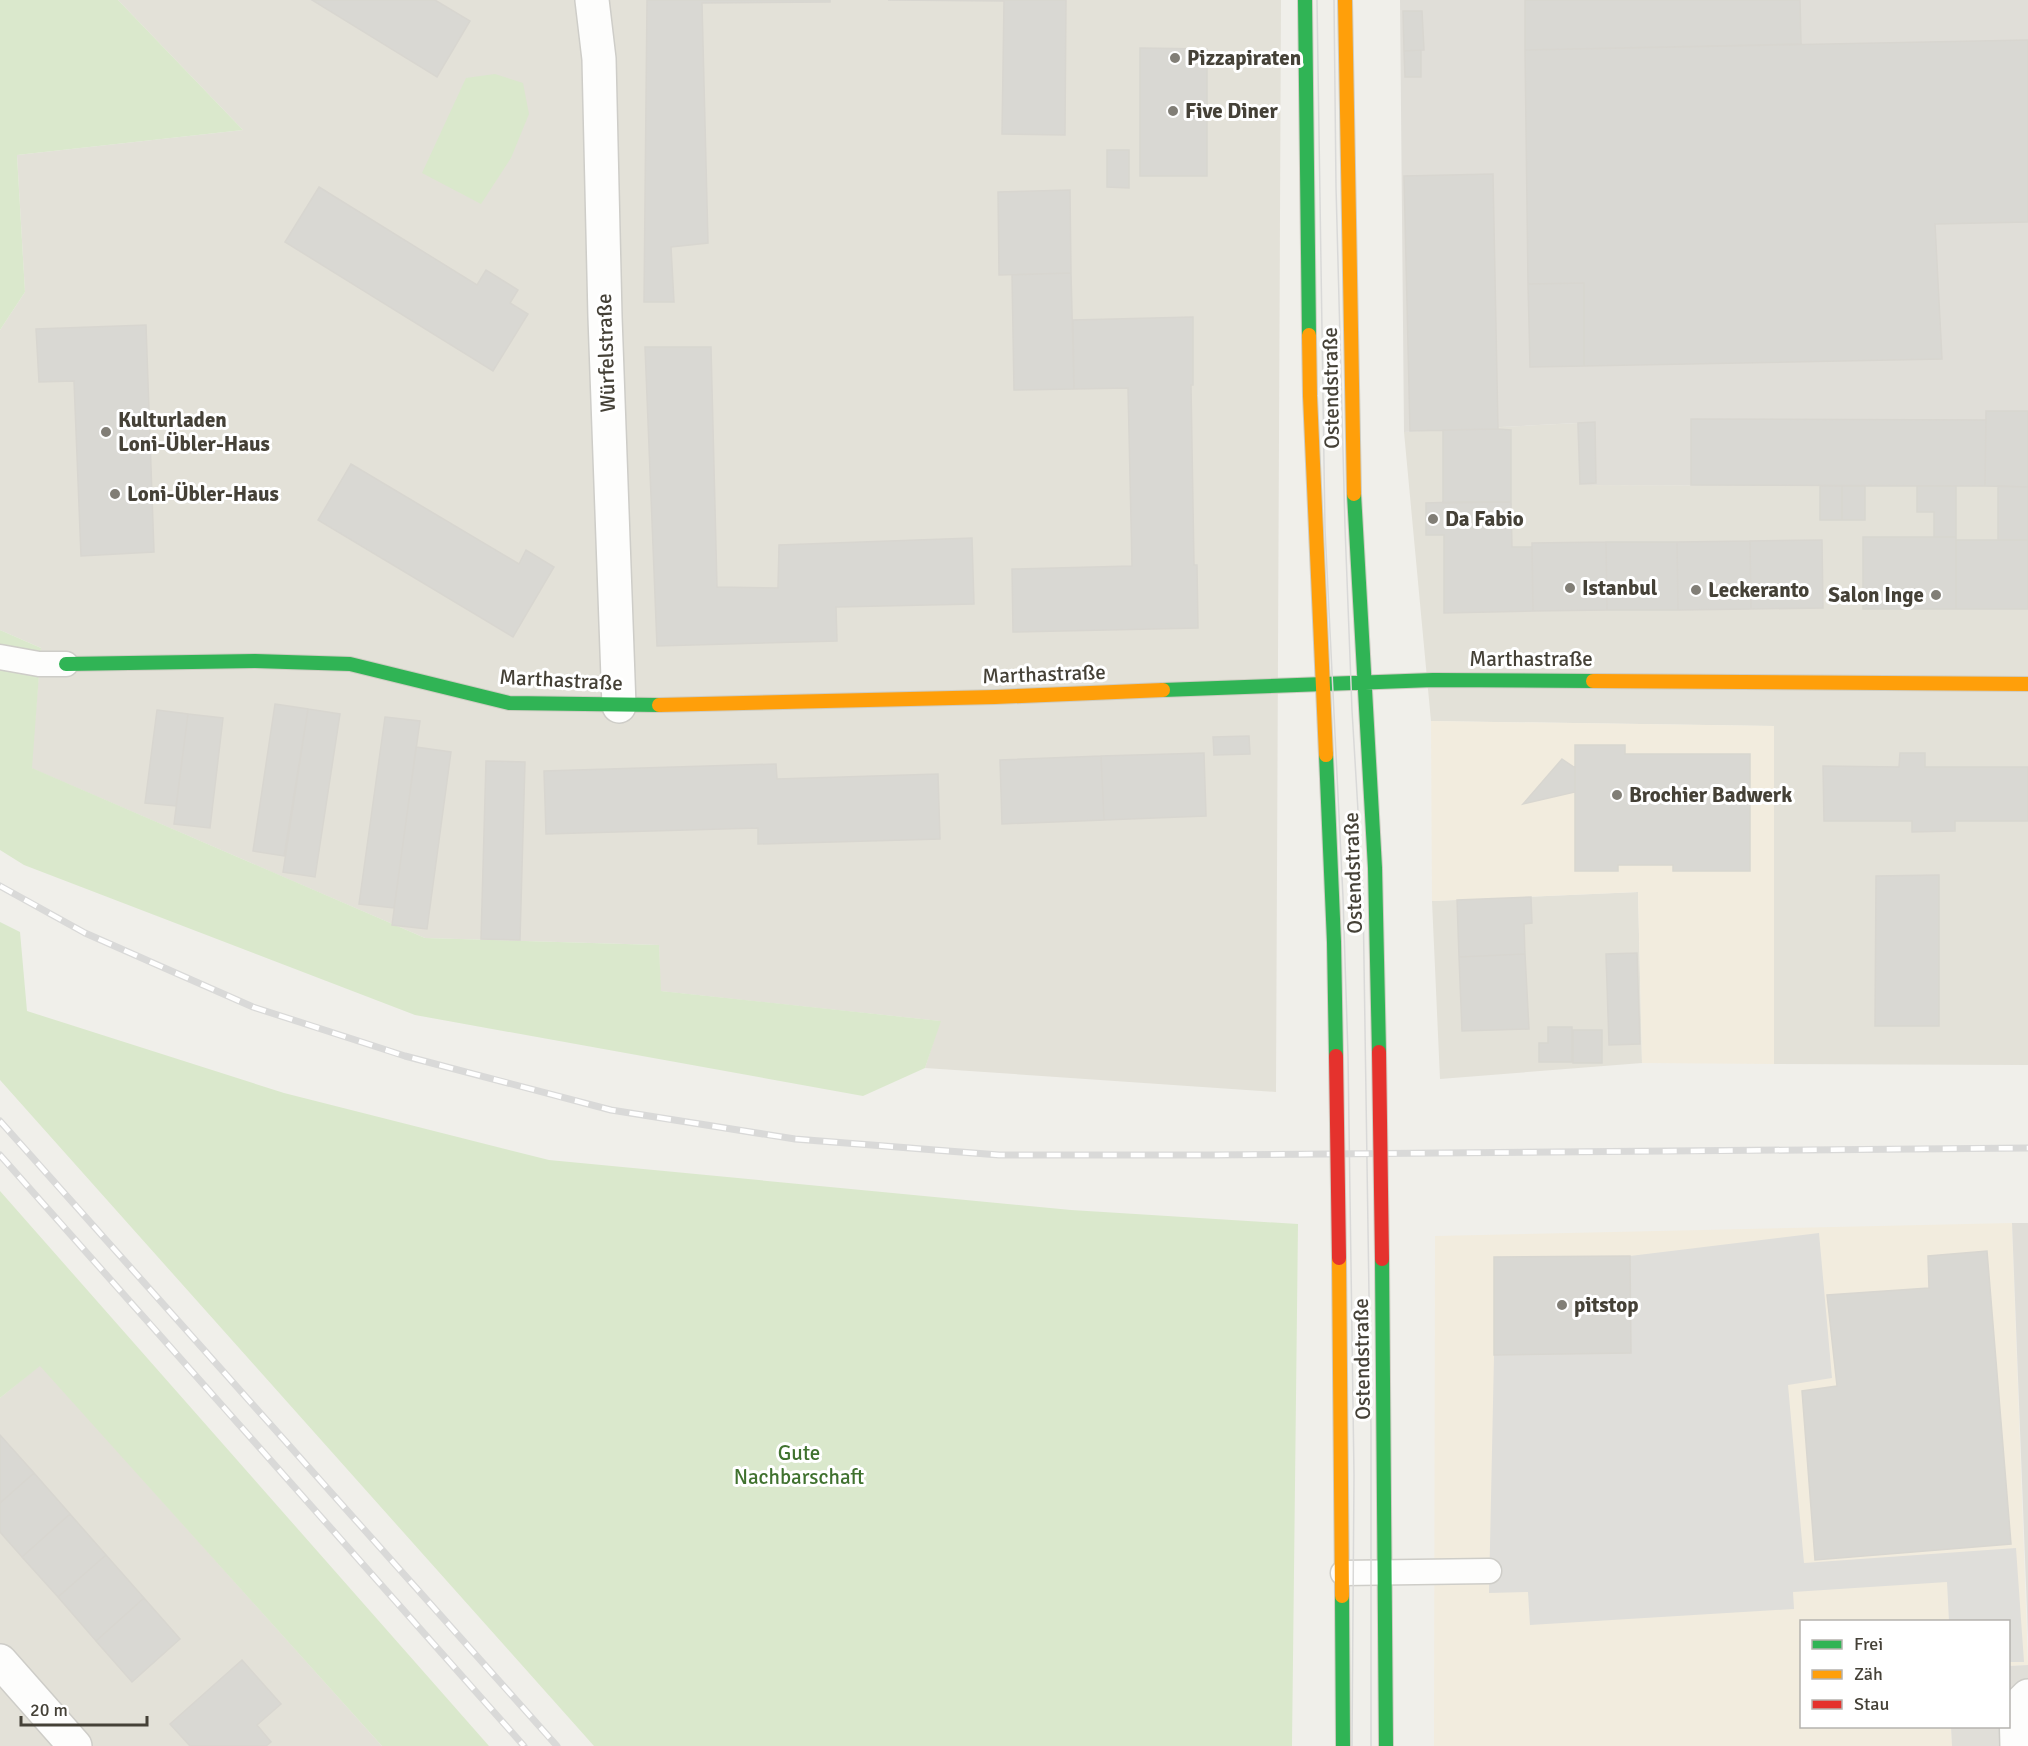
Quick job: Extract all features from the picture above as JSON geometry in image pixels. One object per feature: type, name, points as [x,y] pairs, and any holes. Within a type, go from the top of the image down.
[{"type":"main road","name":"Ostendstraße","points":[[1305,0],[1310,396],[1336,1056],[1343,1746]]},
{"type":"main road","name":"Ostendstraße","points":[[1345,0],[1354,511],[1375,868],[1382,1259],[1386,1746]]},
{"type":"main road","name":"Marthastraße","points":[[66,664],[255,661],[350,664],[509,703],[619,705],[995,697],[1455,680],[2028,684]]},
{"type":"street","name":"Würfelstraße","points":[[591,0],[599,59],[605,317],[619,705]]},
{"type":"street","points":[[0,1661],[75,1746]]},
{"type":"street","points":[[2017,1746],[2016,1708],[2028,1696]]},
{"type":"lane","points":[[0,657],[39,664],[66,664]]},
{"type":"lane","points":[[1343,1573],[1489,1571]]},
{"type":"shaded area","points":[[118,0],[1281,0],[1276,1092],[925,1068],[940,1021],[660,991],[659,945],[425,938],[31,768],[41,648],[0,630],[0,330],[25,292],[17,155],[243,130]]},
{"type":"shaded area","points":[[1400,0],[2028,0],[2028,486],[1579,485],[1577,423],[1404,432]]},
{"type":"shaded area","points":[[1578,423],[1580,485],[2028,486],[2028,1065],[1774,1064],[1773,726],[1431,721],[1404,432]]},
{"type":"shaded area","points":[[1431,721],[1774,726],[1774,1064],[1642,1063],[1638,892],[1432,901]]},
{"type":"shaded area","points":[[1638,892],[1642,1063],[1440,1079],[1432,901]]},
{"type":"shaded area","points":[[2012,1223],[2028,1665],[2010,1666],[2010,1620],[1800,1620],[1800,1728],[1951,1728],[1952,1746],[1434,1746],[1435,1236]]},
{"type":"shaded area","points":[[2012,1223],[2028,1223],[2028,1636]]},
{"type":"shaded area","points":[[1819,1233],[1832,1378],[1788,1385],[1804,1563],[2016,1548],[2024,1662],[2010,1662],[2010,1620],[1949,1620],[1947,1582],[1793,1592],[1794,1609],[1530,1625],[1528,1592],[1489,1593],[1494,1355],[1630,1353],[1630,1256]]},
{"type":"shaded area","points":[[40,1365],[382,1746],[0,1746],[0,1398]]},
{"type":"shaded area","points":[[2028,1665],[2028,1746],[1952,1746],[1951,1728],[2010,1728],[2010,1666]]},
{"type":"green space","points":[[0,0],[118,0],[243,130],[17,155],[25,292],[0,330]]},
{"type":"green space","points":[[495,74],[523,83],[529,114],[511,158],[481,204],[422,173],[466,78]]},
{"type":"green space","points":[[0,630],[41,648],[32,768],[425,938],[659,945],[661,991],[941,1021],[925,1068],[863,1096],[415,1015],[24,865],[0,850]]},
{"type":"green space","name":"Gute Nachbarschaft","points":[[0,922],[20,932],[27,1011],[284,1093],[549,1160],[1071,1210],[1298,1224],[1292,1746],[594,1746],[0,1080]]},
{"type":"green space","points":[[0,1191],[489,1746],[382,1746],[40,1366],[0,1398]]},
{"type":"building","points":[[312,0],[435,0],[470,21],[437,77]]},
{"type":"building","points":[[647,0],[830,0],[830,2],[702,3],[708,243],[671,247],[674,302],[644,302]]},
{"type":"building","points":[[888,0],[1066,0],[1065,135],[1002,134],[1004,1]]},
{"type":"building","points":[[1525,0],[1800,0],[1801,44],[1525,50]]},
{"type":"building","points":[[1403,11],[1422,11],[1424,50],[1404,51]]},
{"type":"building","points":[[2028,40],[2028,222],[1935,224],[1942,359],[1584,366],[1584,283],[1528,284],[1525,50]]},
{"type":"building","points":[[1140,48],[1207,49],[1207,176],[1140,176]]},
{"type":"building","points":[[1421,50],[1421,77],[1405,77],[1404,51]]},
{"type":"building","points":[[1107,150],[1129,150],[1129,188],[1107,187]]},
{"type":"building","points":[[1493,174],[1498,429],[1410,431],[1404,176]]},
{"type":"building","points":[[319,187],[477,285],[486,270],[518,290],[510,303],[528,314],[493,371],[285,242]]},
{"type":"building","points":[[1070,190],[1071,273],[999,275],[998,192]]},
{"type":"building","points":[[1071,273],[1074,389],[1014,390],[1012,275]]},
{"type":"building","points":[[1584,283],[1584,366],[1530,367],[1528,284]]},
{"type":"building","points":[[1193,317],[1193,385],[1191,385],[1194,565],[1197,565],[1198,628],[1013,632],[1012,569],[1132,566],[1128,388],[1074,389],[1073,320]]},
{"type":"building","name":"Loni-Übler-Haus","points":[[146,325],[154,552],[81,556],[74,381],[39,382],[36,329]]},
{"type":"building","points":[[645,347],[711,347],[717,587],[778,588],[779,545],[972,538],[974,604],[836,607],[837,641],[657,646]]},
{"type":"building","points":[[1986,411],[2028,411],[2028,487],[1985,486]]},
{"type":"building","points":[[1691,419],[1986,420],[1985,486],[1691,485]]},
{"type":"building","points":[[1595,422],[1596,483],[1580,484],[1578,423]]},
{"type":"building","points":[[1443,430],[1511,430],[1511,502],[1443,503]]},
{"type":"building","points":[[351,464],[519,564],[526,550],[554,567],[513,637],[318,520]]},
{"type":"building","points":[[1820,486],[1842,486],[1842,520],[1820,520]]},
{"type":"building","points":[[1842,486],[1865,486],[1865,520],[1842,520]]},
{"type":"building","points":[[1917,486],[1956,486],[1956,537],[1934,537],[1934,512],[1917,512]]},
{"type":"building","points":[[1998,486],[2028,487],[2028,540],[1998,540]]},
{"type":"building","points":[[1511,502],[1512,547],[1532,547],[1533,611],[1444,613],[1444,535],[1426,535],[1426,503]]},
{"type":"building","points":[[1863,537],[1956,537],[1956,609],[1863,609]]},
{"type":"building","points":[[1822,540],[1823,608],[1751,609],[1750,541]]},
{"type":"building","points":[[1956,540],[2028,540],[2028,609],[1956,609]]},
{"type":"building","points":[[1750,541],[1751,609],[1678,610],[1677,542]]},
{"type":"building","points":[[1606,542],[1607,610],[1533,611],[1532,543]]},
{"type":"building","points":[[1606,542],[1677,542],[1678,610],[1607,610]]},
{"type":"building","points":[[275,704],[308,709],[284,856],[253,851]]},
{"type":"building","points":[[308,709],[340,714],[315,877],[283,872]]},
{"type":"building","points":[[157,710],[188,714],[176,806],[145,803]]},
{"type":"building","points":[[188,714],[223,718],[210,828],[174,824]]},
{"type":"building","points":[[385,717],[420,721],[394,908],[359,904]]},
{"type":"building","points":[[1249,736],[1250,754],[1214,755],[1213,737]]},
{"type":"building","points":[[1575,745],[1625,745],[1625,754],[1750,754],[1750,871],[1673,871],[1673,865],[1618,865],[1618,871],[1575,871]]},
{"type":"building","points":[[416,747],[451,752],[427,929],[392,925]]},
{"type":"building","points":[[1204,753],[1206,816],[1104,820],[1101,756]]},
{"type":"building","points":[[1900,753],[1925,753],[1925,767],[2028,767],[2028,821],[1955,821],[1955,831],[1912,832],[1912,821],[1824,821],[1823,766],[1899,767]]},
{"type":"building","points":[[1101,756],[1104,820],[1002,824],[1000,760]]},
{"type":"building","points":[[1562,759],[1575,768],[1575,792],[1523,804]]},
{"type":"building","points":[[486,761],[525,762],[520,940],[481,939]]},
{"type":"building","points":[[776,764],[777,779],[938,774],[940,839],[758,844],[758,828],[546,834],[544,771]]},
{"type":"building","points":[[1939,875],[1939,1026],[1875,1026],[1876,876]]},
{"type":"building","points":[[1531,897],[1532,923],[1524,924],[1525,954],[1459,957],[1457,900]]},
{"type":"building","points":[[1637,953],[1640,1044],[1609,1045],[1606,954]]},
{"type":"building","points":[[1525,954],[1529,1029],[1462,1031],[1459,957]]},
{"type":"building","points":[[1548,1027],[1572,1027],[1572,1062],[1539,1062],[1539,1043],[1548,1043]]},
{"type":"building","points":[[1573,1030],[1602,1030],[1602,1063],[1573,1063]]},
{"type":"building","points":[[1987,1251],[2011,1544],[1815,1560],[1802,1391],[1837,1386],[1827,1295],[1929,1288],[1928,1256]]},
{"type":"building","name":"pitstop","points":[[1630,1256],[1631,1353],[1494,1355],[1494,1257]]},
{"type":"building","points":[[0,1435],[34,1473],[0,1503]]},
{"type":"building","points":[[34,1473],[70,1514],[22,1557],[0,1532],[0,1503]]},
{"type":"building","points":[[70,1514],[106,1555],[58,1597],[22,1557]]},
{"type":"building","points":[[106,1555],[144,1598],[96,1641],[58,1597]]},
{"type":"building","points":[[144,1598],[180,1639],[132,1682],[96,1641]]},
{"type":"building","points":[[242,1660],[281,1704],[257,1725],[271,1742],[266,1746],[190,1746],[170,1724]]},
{"type":"tram line","points":[[1317,0],[1325,529],[1343,897],[1348,1055],[1354,1475],[1352,1746]]},
{"type":"tram line","points":[[1334,0],[1336,187],[1345,527],[1352,710],[1363,895],[1371,1429],[1371,1746]]},
{"type":"railway","points":[[0,886],[85,933],[253,1007],[405,1056],[611,1110],[795,1139],[999,1155],[2028,1148]]},
{"type":"railway","points":[[0,1121],[557,1746]]},
{"type":"railway","points":[[0,1155],[524,1746]]},
{"type":"traffic: fast","points":[[1305,0],[1309,335]]},
{"type":"traffic: fast","points":[[1354,494],[1375,868],[1379,1052]]},
{"type":"traffic: fast","points":[[66,664],[255,661],[350,664],[509,703],[659,705]]},
{"type":"traffic: fast","points":[[1163,690],[1433,680],[1593,681]]},
{"type":"traffic: fast","points":[[1326,755],[1336,1056]]},
{"type":"traffic: fast","points":[[1382,1259],[1386,1746]]},
{"type":"traffic: fast","points":[[1342,1596],[1343,1746]]},
{"type":"traffic: slow","points":[[1345,0],[1354,494]]},
{"type":"traffic: slow","points":[[1309,335],[1326,755]]},
{"type":"traffic: slow","points":[[1593,681],[2028,684]]},
{"type":"traffic: slow","points":[[659,705],[995,697],[1163,690]]},
{"type":"traffic: slow","points":[[1339,1258],[1342,1596]]},
{"type":"traffic: jam","points":[[1379,1052],[1382,1259]]},
{"type":"traffic: jam","points":[[1336,1056],[1339,1258]]},
{"type":"place","name":"Pizzapiraten","points":[[1175,58]]},
{"type":"place","name":"Five Diner","points":[[1173,111]]},
{"type":"place","name":"Kulturladen Loni-Übler-Haus","points":[[106,432]]},
{"type":"place","name":"Loni-Übler-Haus","points":[[115,494]]},
{"type":"place","name":"Da Fabio","points":[[1433,519]]},
{"type":"place","name":"Istanbul","points":[[1570,588]]},
{"type":"place","name":"Leckeranto","points":[[1696,590]]},
{"type":"place","name":"Salon Inge","points":[[1936,595]]},
{"type":"place","name":"Brochier Badwerk","points":[[1617,795]]},
{"type":"place","name":"pitstop","points":[[1562,1305]]}]
